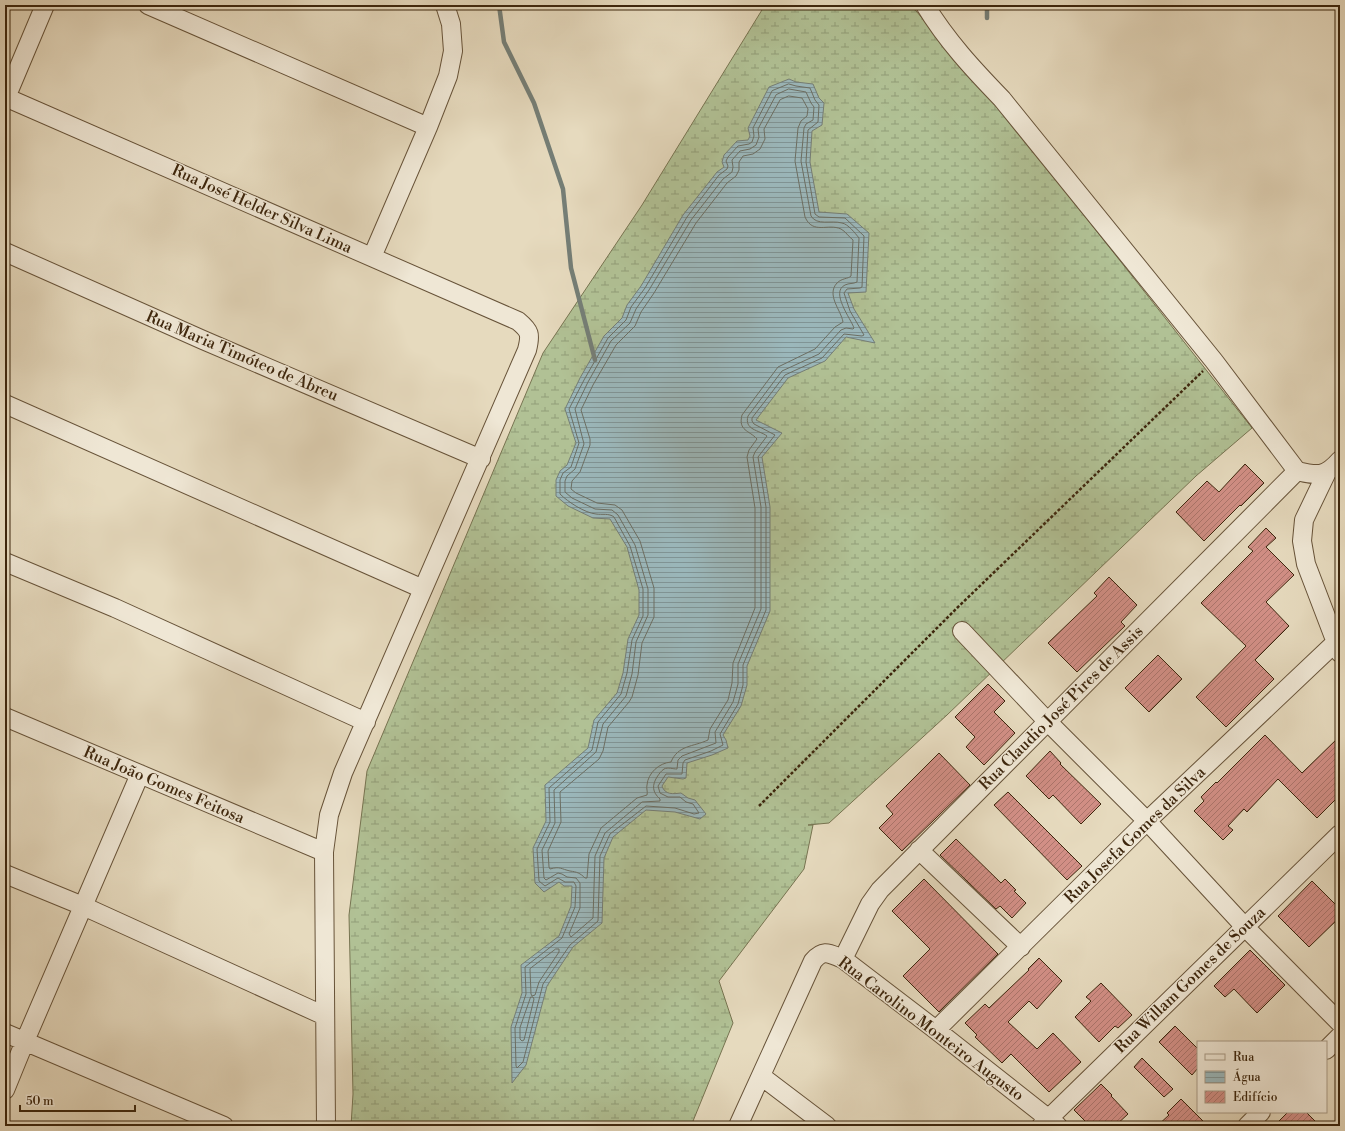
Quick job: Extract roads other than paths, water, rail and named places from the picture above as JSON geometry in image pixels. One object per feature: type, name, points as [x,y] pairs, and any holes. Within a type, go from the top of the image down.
[{"type":"street","points":[[5,98],[45,5]]},
{"type":"street","points":[[148,5],[428,127]]},
{"type":"street","points":[[372,257],[428,127],[448,76],[453,51],[451,24],[445,5]]},
{"type":"street","points":[[925,5],[966,61],[1002,99],[1214,361],[1297,471],[1313,475],[1334,466]]},
{"type":"street","name":"Rua José Helder Silva Lima","points":[[5,98],[518,321],[528,329],[530,338],[527,350],[481,459]]},
{"type":"street","name":"Rua Maria Timóteo de Abreu","points":[[5,252],[202,340],[481,459]]},
{"type":"street","points":[[5,404],[423,589]]},
{"type":"street","points":[[326,1126],[324,852],[329,815],[343,773],[481,459]]},
{"type":"street","points":[[1334,466],[1304,520],[1302,541],[1306,564],[1338,648]]},
{"type":"street","name":"Rua Claudio José Pires de Assis","points":[[843,959],[870,904],[880,890],[1297,471]]},
{"type":"street","points":[[5,562],[144,621],[366,722]]},
{"type":"street","points":[[962,631],[1047,721],[1147,821],[1245,927],[1340,1023]]},
{"type":"street","name":"Rua Josefa Gomes da Silva","points":[[936,1030],[1147,821],[1338,648]]},
{"type":"street","name":"Rua João Gomes Feitosa","points":[[5,717],[324,852]]},
{"type":"street","points":[[5,1090],[140,774]]},
{"type":"street","name":"Rua Willam Gomes de Souza","points":[[1049,1123],[1340,834]]},
{"type":"street","points":[[919,850],[1021,947]]},
{"type":"street","points":[[5,874],[84,906],[325,1016]]},
{"type":"street","name":"Rua Carolino Monteiro Augusto","points":[[761,1076],[813,961],[819,954],[827,953],[843,959],[936,1030],[1049,1123]]},
{"type":"street","points":[[5,1033],[224,1126]]},
{"type":"street","points":[[1327,1049],[1340,1036]]},
{"type":"street","points":[[738,1126],[761,1076],[827,1126]]},
{"type":"street","points":[[1247,1126],[1260,1113]]},
{"type":"water","points":[[789,79],[796,82],[813,84],[819,98],[824,103],[822,125],[812,131],[810,162],[819,212],[847,214],[869,233],[866,292],[848,293],[854,309],[875,343],[846,337],[825,361],[788,378],[756,420],[782,433],[762,457],[770,507],[770,611],[747,666],[747,685],[741,706],[723,735],[728,748],[687,763],[686,778],[668,777],[662,786],[667,792],[672,794],[681,793],[688,798],[695,800],[706,814],[700,819],[675,812],[646,810],[613,837],[604,858],[602,923],[573,947],[547,986],[526,1065],[512,1083],[511,1027],[522,993],[521,965],[559,936],[571,906],[572,886],[564,886],[559,882],[544,892],[535,883],[533,848],[546,821],[545,785],[588,748],[594,720],[617,693],[623,673],[628,639],[639,615],[639,590],[627,547],[610,519],[593,518],[568,506],[556,496],[556,480],[560,471],[567,465],[576,443],[565,409],[580,378],[604,336],[622,318],[627,305],[641,286],[683,215],[717,172],[724,167],[722,162],[724,155],[737,141],[748,140],[750,136],[748,128],[769,87]]},
{"type":"waterway","points":[[499,5],[504,42],[534,103],[563,189],[571,268],[595,360]]},
{"type":"waterway","points":[[987,5],[987,18]]}]
